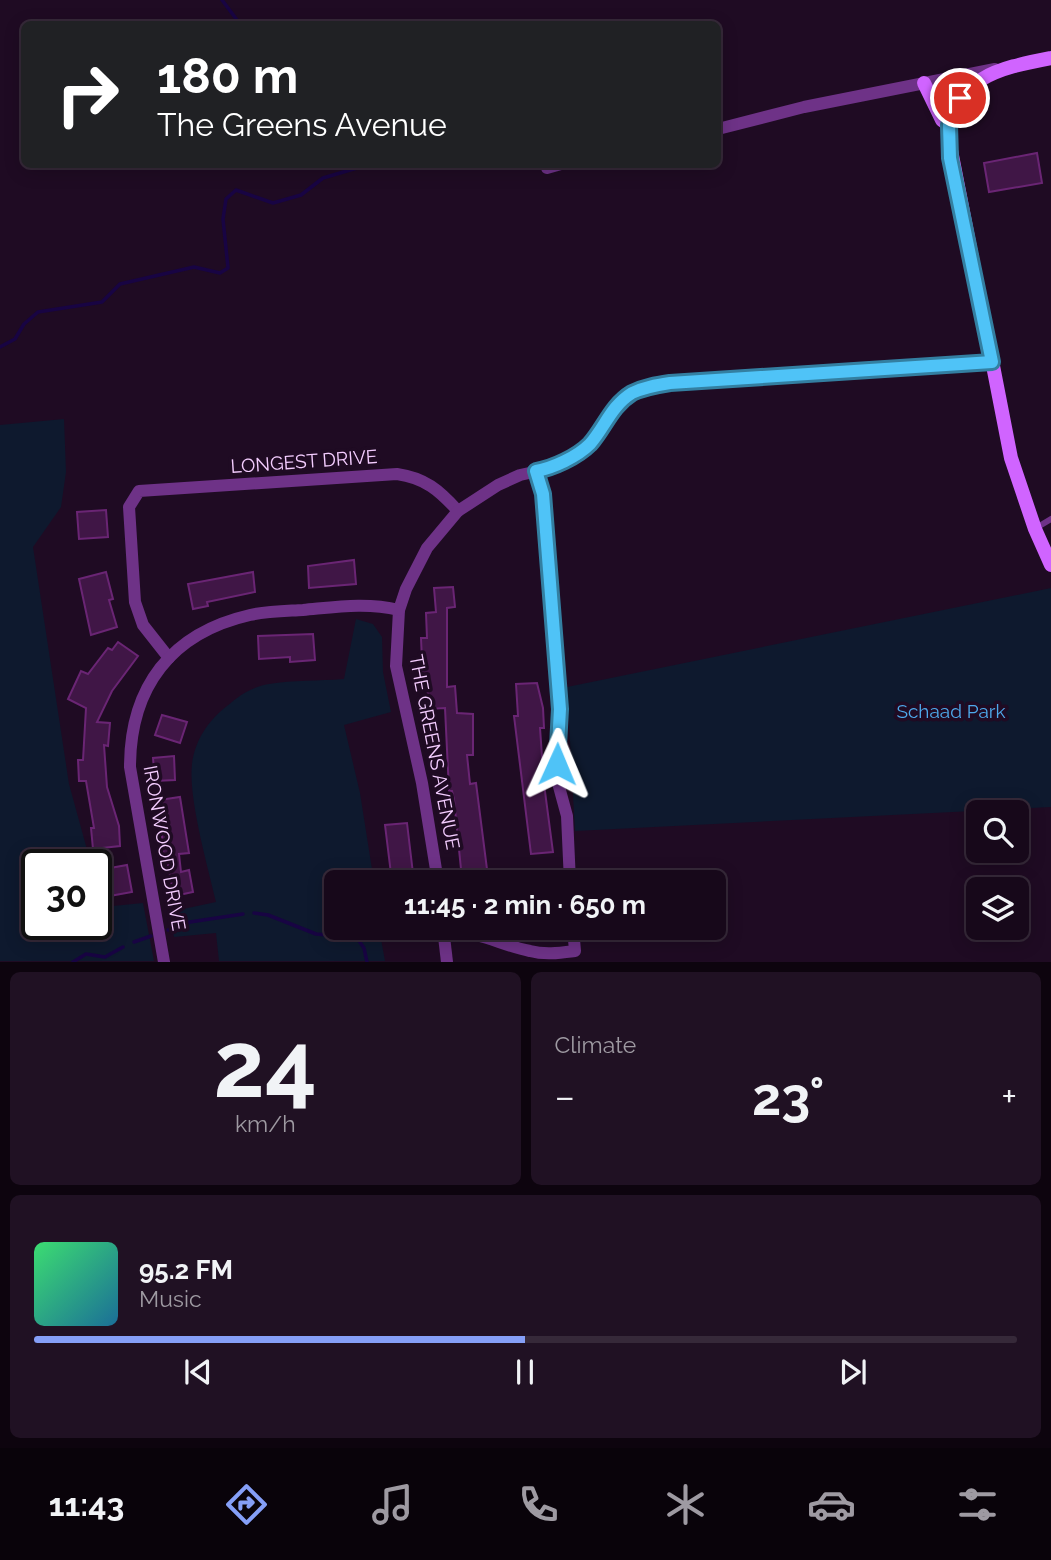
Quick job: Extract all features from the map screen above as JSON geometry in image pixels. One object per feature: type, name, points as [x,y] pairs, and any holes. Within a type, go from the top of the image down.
[{"type":"street","points":[[721,128],[1051,58]]},
{"type":"street","points":[[1005,67],[972,86],[960,98],[949,125],[950,158],[1011,458],[1035,529],[1051,565]]},
{"type":"street","points":[[924,83],[932,94],[942,120],[949,125]]},
{"type":"street","name":"THE GREENS AVENUE","points":[[436,870],[422,783],[396,666],[398,610],[427,548],[458,511],[498,485],[552,468],[589,445],[612,409],[632,394],[648,387],[670,383],[992,362]]},
{"type":"street","points":[[536,471],[544,508],[560,709],[556,745],[558,783],[567,816],[569,870]]},
{"type":"street","name":"LONGEST DRIVE","points":[[169,658],[144,625],[135,602],[129,507],[139,491],[397,474],[416,477],[438,488],[458,511]]},
{"type":"street","name":"IRONWOOD DRIVE","points":[[164,961],[130,768],[130,740],[142,697],[169,658],[196,635],[253,614],[367,604],[398,610]]},
{"type":"street","points":[[444,940],[447,961]]},
{"type":"street","points":[[499,940],[529,951],[552,954],[575,951],[574,940]]},
{"type":"lane","points":[[1035,529],[1051,519]]},
{"type":"green space","points":[[64,419],[66,472],[61,507],[33,547],[69,784],[87,849],[21,849],[21,940],[112,940],[112,906],[143,903],[154,961],[0,961],[0,425]]},
{"type":"green space","name":"Schaad Park","points":[[1051,588],[1051,807],[1029,808],[1029,800],[966,800],[966,811],[575,831],[567,687]]},
{"type":"green space","points":[[356,619],[373,624],[382,637],[383,672],[391,712],[344,725],[360,793],[372,870],[324,870],[324,940],[381,940],[385,961],[219,961],[216,933],[174,937],[169,912],[216,902],[199,833],[193,795],[192,764],[196,747],[204,732],[220,712],[251,689],[278,683],[344,679]]},
{"type":"building","points":[[1037,153],[1042,183],[989,192],[984,163]]},
{"type":"building","points":[[106,510],[108,537],[79,539],[77,512]]},
{"type":"building","points":[[354,560],[356,584],[309,588],[308,566]]},
{"type":"building","points":[[106,572],[113,599],[109,600],[117,627],[91,635],[79,579]]},
{"type":"building","points":[[253,572],[255,592],[207,602],[208,606],[193,609],[188,584]]},
{"type":"building","points":[[453,587],[455,607],[447,608],[447,687],[455,686],[457,713],[473,714],[473,755],[467,755],[470,784],[476,783],[487,870],[461,870],[454,800],[452,791],[449,791],[445,708],[429,709],[427,684],[423,684],[421,638],[427,638],[426,613],[436,612],[434,588]]},
{"type":"building","points":[[313,634],[315,660],[290,662],[290,657],[259,659],[258,636]]},
{"type":"building","points":[[118,642],[138,656],[112,691],[97,722],[110,723],[108,746],[104,745],[107,787],[119,826],[120,846],[93,849],[91,828],[94,828],[86,781],[79,781],[78,760],[83,760],[86,708],[68,699],[81,671],[88,674],[108,648],[112,650]]},
{"type":"building","points":[[537,683],[543,708],[544,728],[540,728],[553,852],[531,854],[514,716],[518,716],[516,684]]},
{"type":"building","points":[[162,715],[187,722],[180,743],[155,735]]},
{"type":"building","points":[[174,756],[175,780],[155,781],[153,758]]},
{"type":"building","points":[[180,797],[189,853],[179,854],[181,872],[189,870],[193,892],[174,896],[167,860],[164,860],[159,800]]},
{"type":"building","points":[[407,823],[413,870],[391,870],[385,825]]},
{"type":"building","points":[[127,865],[132,892],[112,896],[112,868]]},
{"type":"waterway","points":[[222,0],[238,21]]},
{"type":"waterway","points":[[0,347],[15,339],[24,324],[38,312],[102,302],[120,284],[194,267],[220,273],[228,268],[223,219],[226,199],[236,190],[273,203],[301,195],[323,178],[357,168]]},
{"type":"waterway","points":[[254,913],[268,915],[324,935]]},
{"type":"waterway","points":[[168,930],[190,922],[243,914]]},
{"type":"waterway","points":[[134,942],[151,936]]},
{"type":"waterway","points":[[358,940],[364,948],[367,962]]},
{"type":"waterway","points":[[73,962],[86,954],[105,957],[123,947]]},
{"type":"route","points":[[557,764],[560,709],[543,494],[536,471],[552,468],[589,445],[612,409],[632,394],[648,387],[670,383],[992,362],[950,158],[949,125],[960,98]]}]
